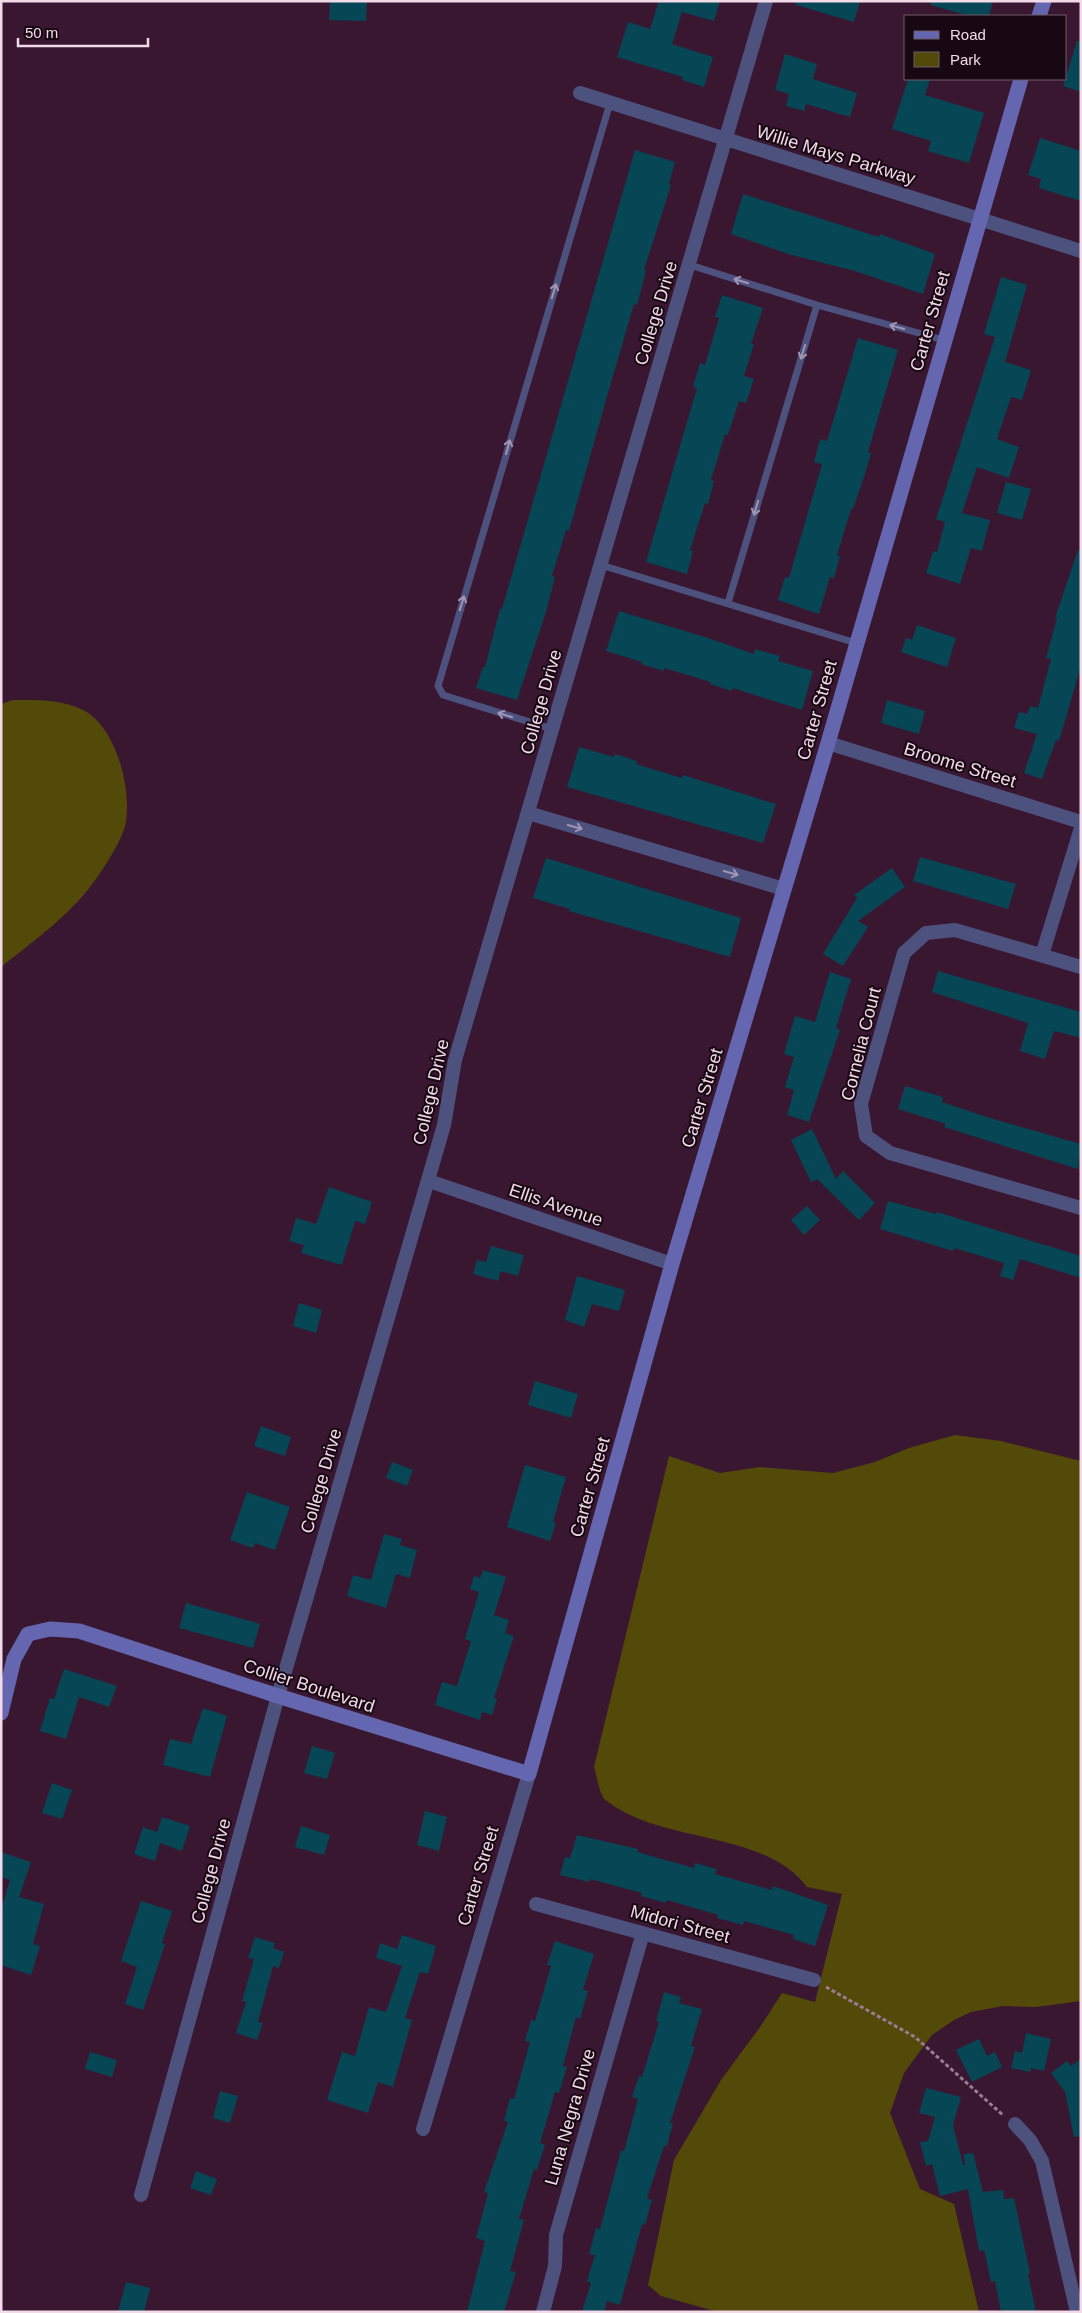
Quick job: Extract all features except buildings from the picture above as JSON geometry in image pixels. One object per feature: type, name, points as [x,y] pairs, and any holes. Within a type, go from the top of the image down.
[{"type":"street","name":"College Drive","points":[[141,2194],[278,1696],[444,1125],[455,1060],[690,266],[766,1]]},
{"type":"street","points":[[1039,15],[1044,1]]},
{"type":"street","name":"Carter Street","points":[[424,2129],[529,1774],[672,1264],[828,743],[1021,80]]},
{"type":"street","name":"Willie Mays Parkway","points":[[580,93],[1081,251]]},
{"type":"street","name":"Broome Street","points":[[828,743],[1081,822]]},
{"type":"street","points":[[528,814],[784,889]]},
{"type":"street","points":[[1042,955],[1081,828]]},
{"type":"street","name":"Cornelia Court","points":[[1081,967],[955,930],[926,933],[904,952],[861,1104],[866,1136],[890,1153],[1081,1208]]},
{"type":"street","name":"Ellis Avenue","points":[[428,1181],[672,1264]]},
{"type":"street","name":"Collier Boulevard","points":[[1,1713],[14,1659],[28,1634],[50,1629],[79,1631],[278,1696],[529,1774]]},
{"type":"street","name":"Midori Street","points":[[536,1904],[814,1980]]},
{"type":"street","name":"Luna Negra Drive","points":[[543,2312],[555,2266],[556,2235],[643,1934]]},
{"type":"street","points":[[1015,2124],[1030,2140],[1042,2161],[1077,2312]]},
{"type":"lane","points":[[552,729],[443,696],[438,686],[610,103]]},
{"type":"lane","points":[[690,266],[817,305],[944,340]]},
{"type":"lane","points":[[728,603],[817,305]]},
{"type":"lane","points":[[601,565],[856,643]]},
{"type":"path","points":[[814,1980],[915,2037],[988,2104],[1015,2124]]},
{"type":"green space","points":[[13,700],[49,701],[75,706],[95,719],[105,731],[120,762],[127,796],[127,812],[125,826],[117,845],[88,889],[66,914],[1,967],[1,704]]},
{"type":"green space","points":[[955,1435],[1001,1441],[1081,1461],[1081,2001],[1036,2007],[1003,2006],[971,2012],[954,2020],[932,2035],[904,2073],[890,2113],[920,2189],[954,2204],[979,2312],[718,2312],[661,2296],[648,2285],[674,2160],[721,2080],[760,2027],[782,1993],[815,2002],[842,1894],[807,1887],[789,1869],[767,1856],[742,1847],[662,1827],[636,1818],[605,1800],[601,1793],[594,1767],[669,1456],[720,1473],[760,1467],[833,1473],[875,1462],[909,1448]]}]
